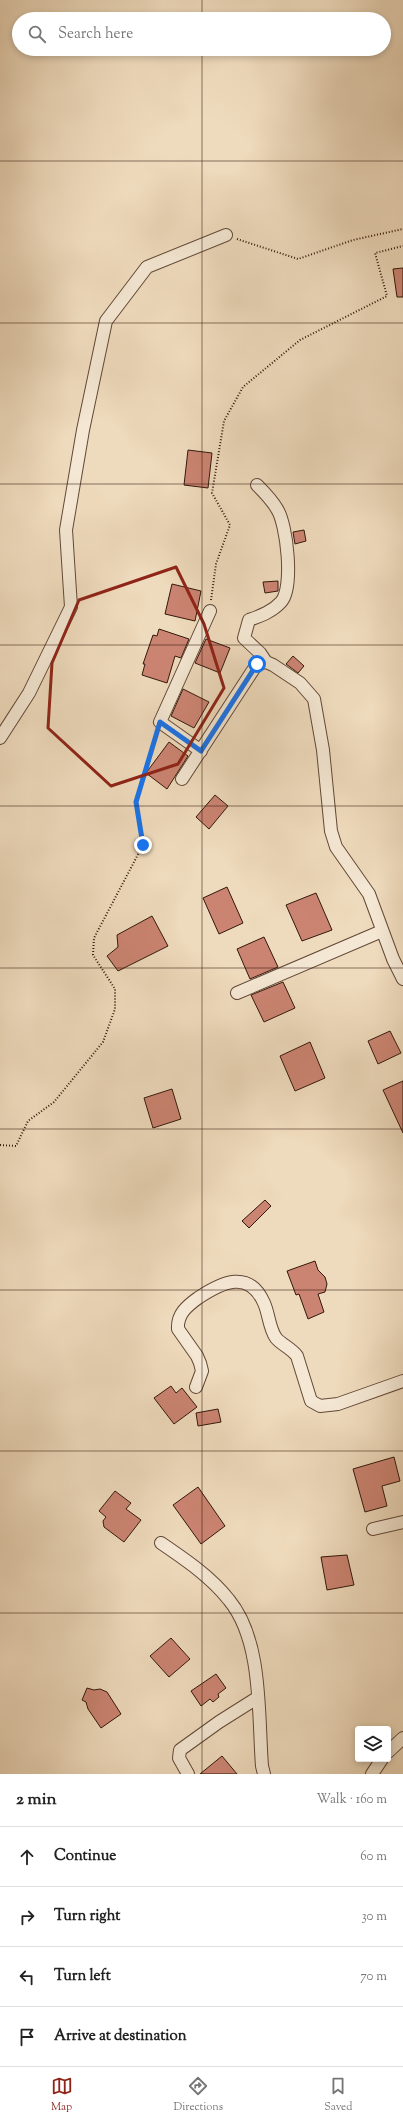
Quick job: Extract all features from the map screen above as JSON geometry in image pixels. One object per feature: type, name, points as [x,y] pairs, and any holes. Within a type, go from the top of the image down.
[{"type":"street","points":[[0,738],[29,693],[71,607],[66,530],[83,430],[106,321],[147,267],[226,236]]},
{"type":"street","points":[[257,485],[278,509],[285,537],[288,582],[282,601],[268,613],[249,620],[247,626],[244,638],[260,652],[266,662]]},
{"type":"street","points":[[201,751],[160,722],[210,611]]},
{"type":"street","points":[[182,778],[257,664],[266,662],[273,665],[300,683],[314,699],[323,750],[331,831],[336,847],[369,894],[382,931],[403,979]]},
{"type":"street","points":[[237,993],[382,931]]},
{"type":"street","points":[[196,1387],[202,1371],[197,1356],[178,1329],[180,1314],[190,1304],[210,1290],[228,1281],[241,1281],[250,1285],[258,1293],[277,1338],[293,1350],[296,1356],[311,1401],[320,1406],[338,1404],[403,1381]]},
{"type":"street","points":[[373,1529],[403,1522]]},
{"type":"street","points":[[162,1543],[189,1562],[230,1601],[242,1620],[250,1640],[257,1684],[262,1766],[264,1774]]},
{"type":"street","points":[[188,1774],[179,1758],[180,1750],[230,1714],[258,1698]]},
{"type":"street","points":[[391,1749],[403,1738]]},
{"type":"street","points":[[372,1774],[380,1762]]},
{"type":"path","points":[[226,236],[298,259],[353,240],[403,229]]},
{"type":"path","points":[[210,611],[216,564],[230,525],[212,493],[224,421],[243,387],[300,340],[387,296],[375,253],[403,246]]},
{"type":"path","points":[[0,1146],[16,1146],[28,1121],[54,1102],[103,1042],[115,1009],[115,988],[94,955],[94,938],[143,845],[136,802],[160,722]]},
{"type":"highlighted area","points":[[176,567],[204,624],[224,688],[178,764],[111,786],[48,728],[52,663],[79,600]]},
{"type":"building","points":[[403,268],[403,297],[397,297],[393,269]]},
{"type":"building","points":[[188,450],[212,453],[208,488],[184,485]]},
{"type":"building","points":[[304,530],[306,541],[295,544],[293,532]]},
{"type":"building","points":[[278,581],[278,591],[265,593],[263,582]]},
{"type":"building","points":[[172,584],[201,591],[195,621],[165,614]]},
{"type":"building","points":[[159,629],[189,639],[181,658],[175,656],[167,683],[142,675],[145,664],[143,664],[153,635],[157,636]]},
{"type":"building","points":[[206,639],[230,648],[220,673],[195,663]]},
{"type":"building","points":[[293,656],[304,666],[298,673],[286,664]]},
{"type":"building","points":[[183,689],[209,702],[194,728],[171,716]]},
{"type":"building","points":[[169,742],[188,756],[167,789],[146,773]]},
{"type":"building","points":[[215,795],[228,806],[209,829],[196,817]]},
{"type":"building","points":[[227,887],[243,923],[219,934],[203,898]]},
{"type":"building","points":[[316,893],[332,930],[302,941],[286,905]]},
{"type":"building","points":[[152,916],[168,946],[118,971],[107,956],[118,947],[117,935]]},
{"type":"building","points":[[264,937],[278,967],[250,979],[237,949]]},
{"type":"building","points":[[283,982],[295,1008],[264,1022],[251,995]]},
{"type":"building","points":[[390,1031],[401,1053],[378,1064],[368,1041]]},
{"type":"building","points":[[310,1042],[325,1078],[295,1091],[280,1056]]},
{"type":"building","points":[[403,1081],[403,1133],[383,1090]]},
{"type":"building","points":[[172,1089],[181,1119],[153,1128],[144,1098]]},
{"type":"building","points":[[265,1200],[271,1206],[249,1228],[242,1221]]},
{"type":"building","points":[[315,1261],[318,1270],[325,1277],[327,1284],[325,1292],[318,1294],[324,1312],[308,1319],[299,1294],[296,1295],[287,1271]]},
{"type":"building","points":[[171,1386],[176,1393],[182,1388],[197,1407],[174,1424],[154,1398]]},
{"type":"building","points":[[218,1409],[221,1422],[198,1426],[196,1413]]},
{"type":"building","points":[[394,1457],[400,1481],[382,1486],[387,1506],[365,1512],[353,1469]]},
{"type":"building","points":[[198,1487],[225,1526],[201,1544],[173,1505]]},
{"type":"building","points":[[115,1491],[131,1503],[126,1509],[141,1520],[124,1542],[104,1527],[103,1521],[106,1517],[99,1511]]},
{"type":"building","points":[[347,1555],[354,1585],[327,1590],[321,1557]]},
{"type":"building","points":[[171,1638],[190,1659],[169,1677],[150,1656]]},
{"type":"building","points":[[216,1674],[226,1688],[218,1694],[219,1697],[213,1702],[210,1699],[201,1706],[191,1691]]},
{"type":"building","points":[[87,1688],[94,1690],[100,1689],[107,1692],[121,1714],[101,1728],[88,1709],[86,1702],[82,1700]]},
{"type":"building","points":[[222,1756],[237,1774],[200,1774]]},
{"type":"route","points":[[143,845],[136,802],[160,722],[201,751],[257,664]]}]
